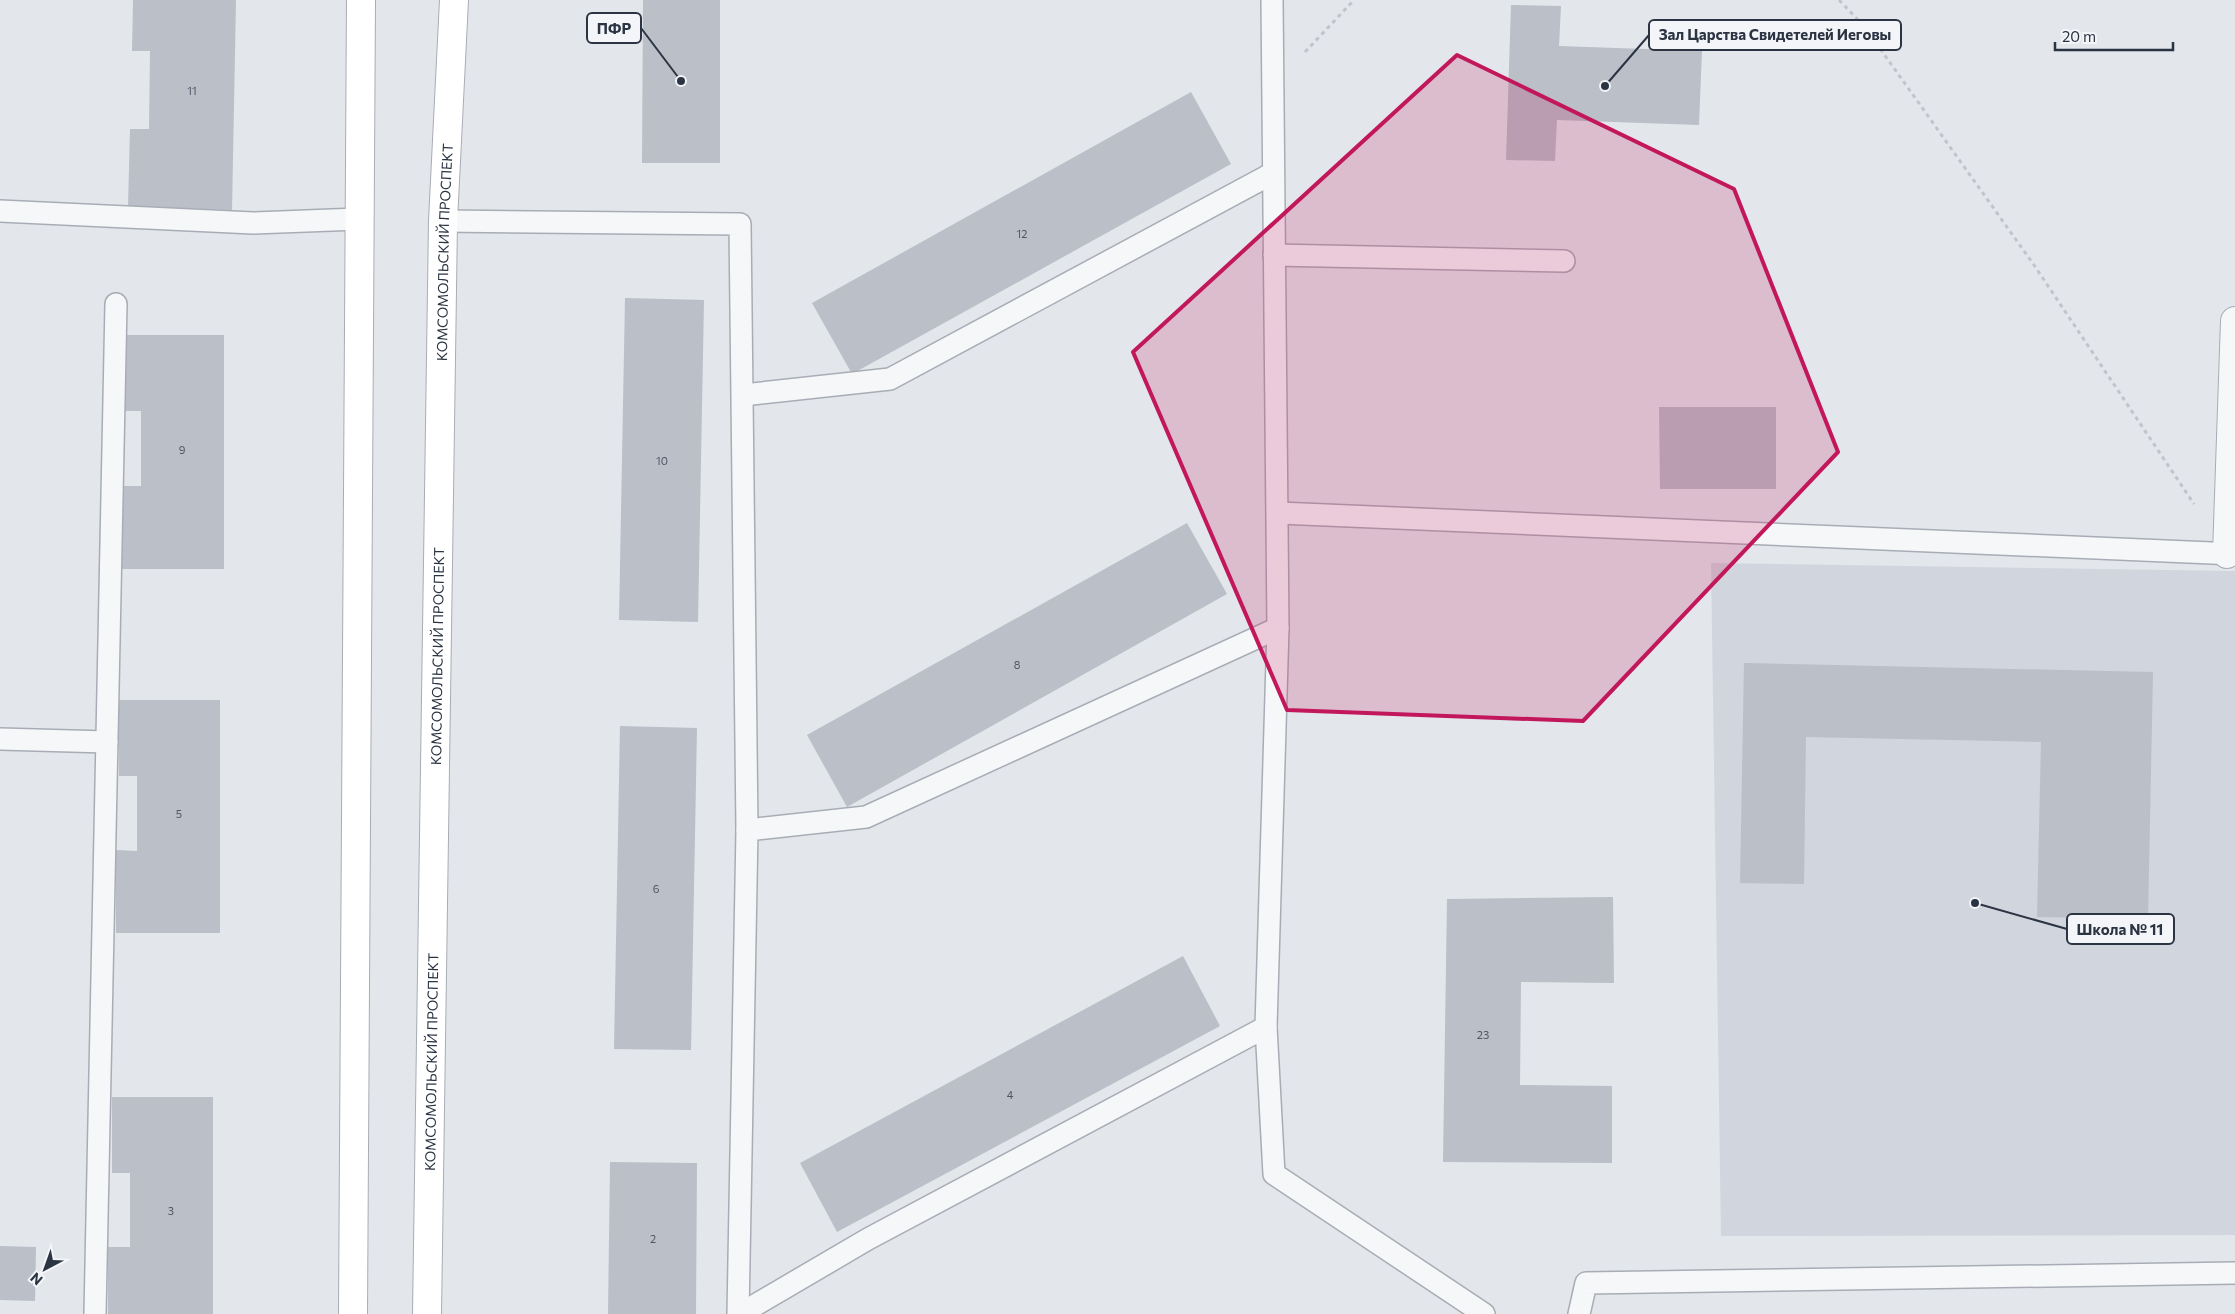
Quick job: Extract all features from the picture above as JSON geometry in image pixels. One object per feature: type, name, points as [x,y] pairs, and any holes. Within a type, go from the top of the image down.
[{"type":"main road","points":[[353,1314],[358,219],[361,0]]},
{"type":"main road","name":"КОМСОМОЛЬСКИЙ ПРОСПЕКТ","points":[[427,1314],[443,221],[454,0]]},
{"type":"street","points":[[2231,554],[2235,321]]},
{"type":"lane","points":[[1272,0],[1279,513],[1278,628],[1266,1027],[1274,1174],[1484,1314]]},
{"type":"lane","points":[[744,395],[890,379],[1273,173]]},
{"type":"lane","points":[[0,211],[253,224],[358,219]]},
{"type":"lane","points":[[443,221],[740,224],[744,395],[747,830],[739,1314]]},
{"type":"lane","points":[[1274,255],[1564,261]]},
{"type":"lane","points":[[95,1314],[116,304]]},
{"type":"lane","points":[[1279,513],[2231,554]]},
{"type":"lane","points":[[747,830],[866,817],[1278,628]]},
{"type":"lane","points":[[0,739],[106,742]]},
{"type":"lane","points":[[739,1314],[868,1239],[1266,1027]]},
{"type":"lane","points":[[1579,1314],[1586,1283],[2235,1273]]},
{"type":"path","points":[[1273,86],[1354,0]]},
{"type":"path","points":[[1839,0],[1864,26],[2034,265],[2231,554]]},
{"type":"highlighted area","points":[[1457,55],[1734,189],[1838,452],[1583,721],[1287,710],[1133,352]]},
{"type":"shaded area","points":[[1711,563],[2235,571],[2235,1235],[1721,1236]]},
{"type":"building","points":[[133,0],[236,0],[232,210],[128,207],[130,129],[149,129],[150,51],[132,51]]},
{"type":"building","points":[[643,0],[720,0],[720,163],[642,163]]},
{"type":"building","points":[[1511,5],[1561,6],[1559,46],[1702,51],[1699,125],[1557,120],[1555,161],[1506,160]]},
{"type":"building","points":[[1191,92],[1231,164],[852,374],[812,303]]},
{"type":"building","points":[[625,298],[704,300],[698,622],[619,620]]},
{"type":"building","points":[[123,335],[224,335],[224,569],[119,569],[119,486],[141,486],[141,411],[123,411]]},
{"type":"building","points":[[1659,407],[1776,407],[1776,489],[1660,489]]},
{"type":"building","points":[[1187,523],[1227,594],[847,807],[807,735]]},
{"type":"building","points":[[1744,663],[2153,672],[2148,919],[2037,917],[2041,742],[1806,737],[1804,884],[1740,883]]},
{"type":"building","points":[[119,700],[220,700],[220,933],[116,933],[116,850],[137,851],[137,776],[119,776]]},
{"type":"building","points":[[620,726],[697,728],[691,1050],[614,1049]]},
{"type":"building","points":[[1613,897],[1614,983],[1521,982],[1520,1085],[1612,1086],[1612,1163],[1443,1162],[1447,899]]},
{"type":"building","points":[[1183,956],[1220,1026],[837,1232],[800,1163]]},
{"type":"building","points":[[112,1097],[213,1097],[213,1314],[108,1314],[108,1247],[130,1247],[130,1173],[112,1173]]},
{"type":"building","points":[[610,1162],[697,1163],[696,1314],[608,1314]]},
{"type":"building","points":[[0,1246],[36,1247],[35,1301],[0,1300]]},
{"type":"place","name":"ПФР","points":[[681,81]]},
{"type":"place","name":"Зал Царства Свидетелей Иеговы","points":[[1605,86]]},
{"type":"place","name":"Школа № 11","points":[[1975,903]]}]
